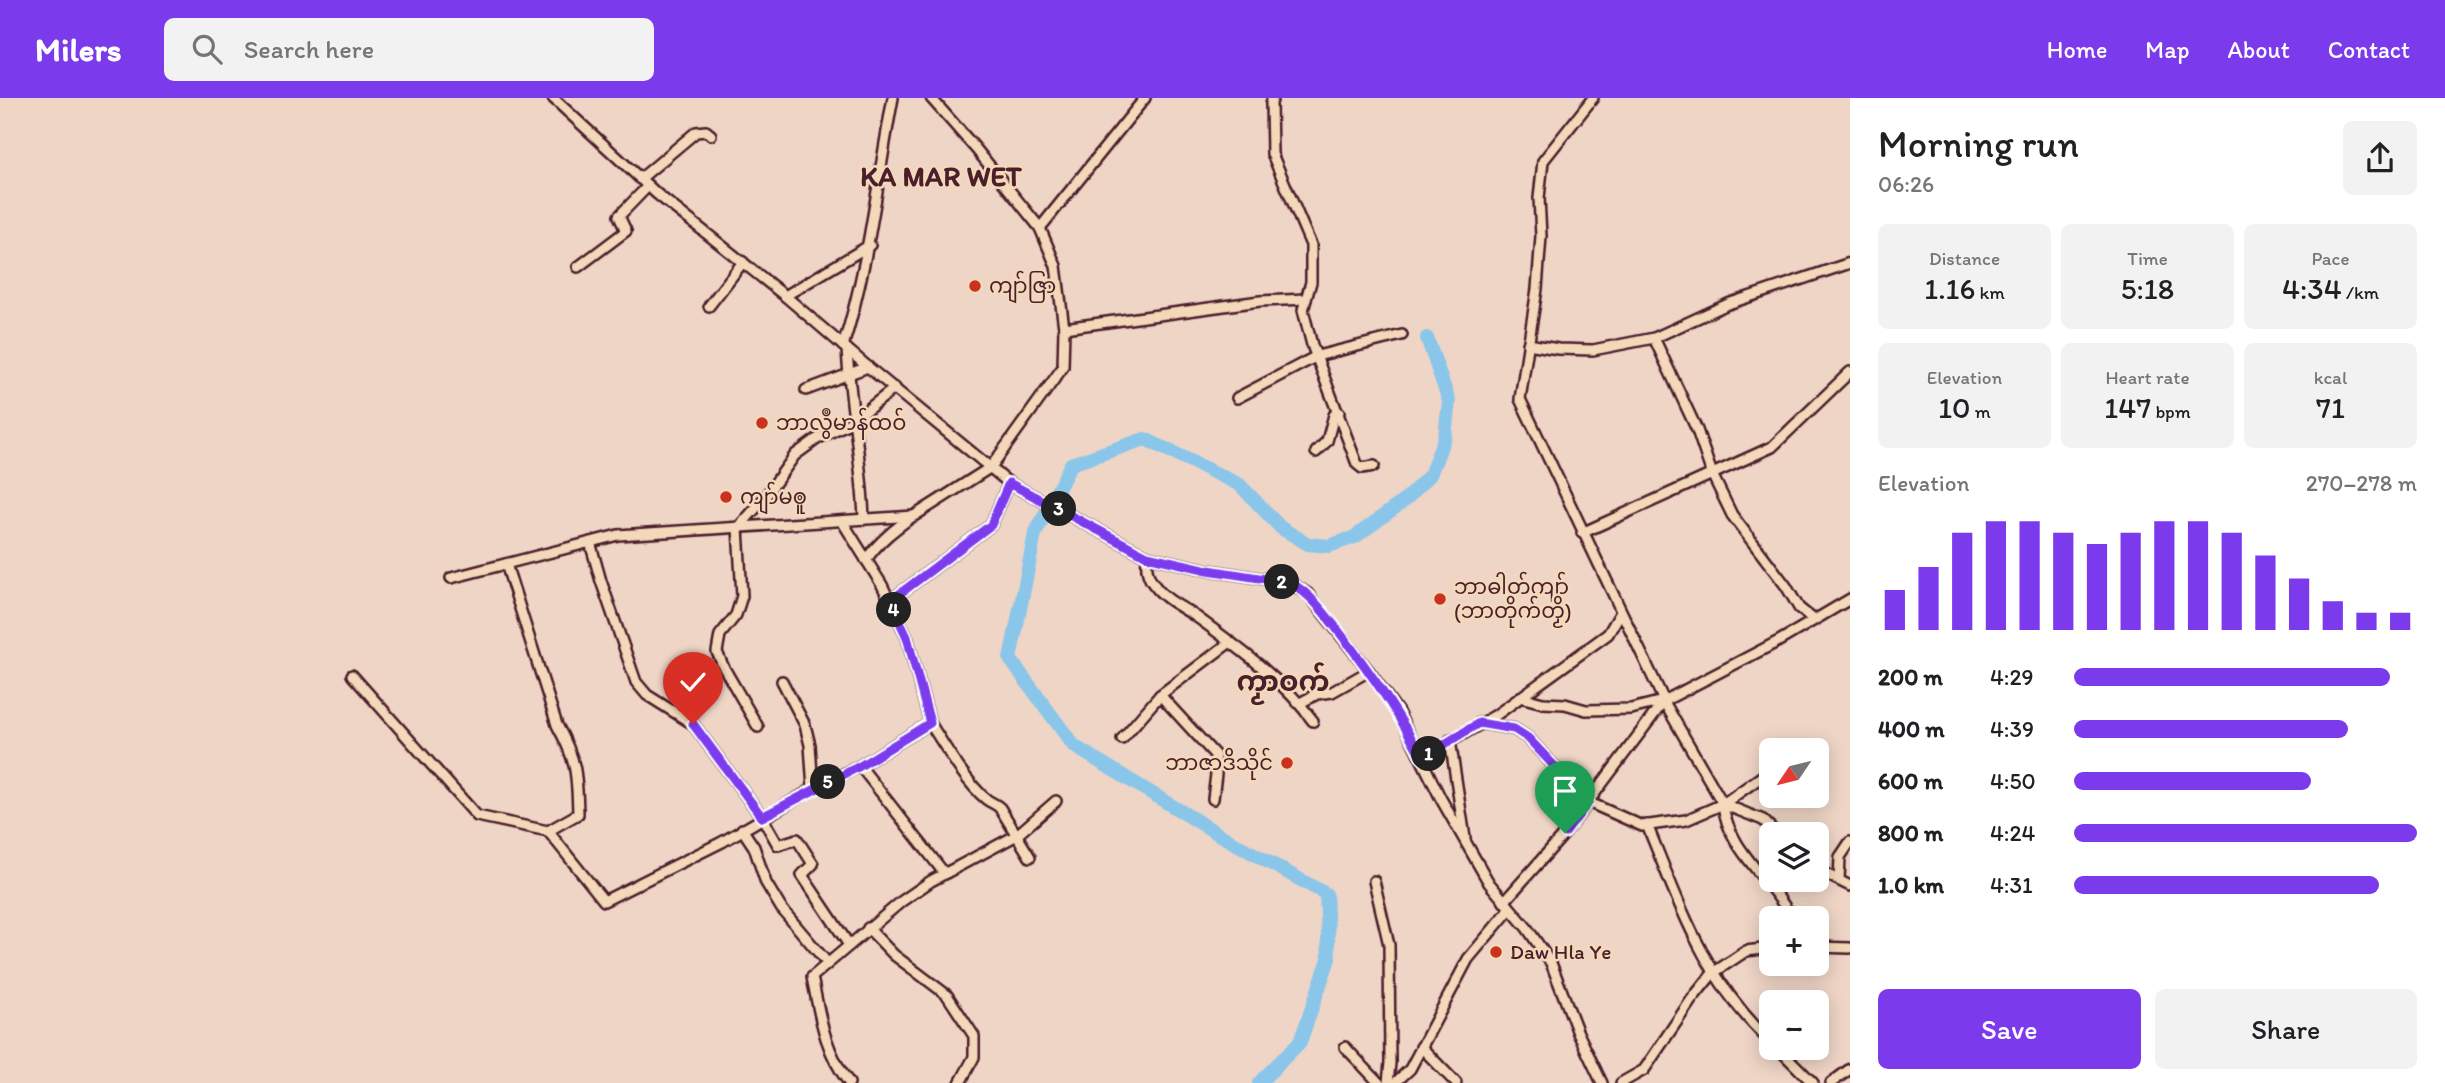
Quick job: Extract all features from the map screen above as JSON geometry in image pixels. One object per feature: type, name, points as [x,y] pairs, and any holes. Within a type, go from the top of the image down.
[{"type":"street","points":[[553,98],[648,186],[1009,483],[1147,556],[1208,570],[1291,583],[1308,594],[1398,712],[1441,799],[1489,883],[1551,963],[1578,1033],[1602,1083]]},
{"type":"street","points":[[864,519],[860,454],[853,421],[845,348],[870,245],[882,158],[894,98]]},
{"type":"street","points":[[866,560],[875,546],[890,532],[991,467],[1063,367],[1064,328],[1056,266],[1040,228],[931,98]]},
{"type":"street","points":[[1040,228],[1145,98]]},
{"type":"street","points":[[1273,98],[1272,154],[1311,245],[1311,282],[1303,310],[1357,464],[1362,468],[1374,466]]},
{"type":"street","points":[[1593,98],[1543,161],[1539,198],[1540,249],[1520,399],[1664,701],[1723,804],[1725,819],[1735,839],[1783,906]]},
{"type":"street","points":[[640,179],[696,132],[706,131],[711,135]]},
{"type":"street","points":[[578,267],[626,231],[619,216],[648,186]]},
{"type":"street","points":[[785,296],[870,245]]},
{"type":"street","points":[[709,306],[743,262]]},
{"type":"street","points":[[1528,344],[1558,349],[1593,350],[1654,338],[1728,304],[1850,263]]},
{"type":"street","points":[[1064,328],[1260,301],[1306,299]]},
{"type":"street","points":[[1237,398],[1317,356],[1402,335]]},
{"type":"street","points":[[1654,338],[1697,430],[1712,474],[1732,515],[1800,608],[1814,621]]},
{"type":"street","points":[[806,390],[868,367]]},
{"type":"street","points":[[1582,533],[1772,447],[1850,372]]},
{"type":"street","points":[[758,727],[717,652],[720,635],[736,615],[742,596],[738,528],[763,500],[795,455],[817,439],[853,421],[895,388]]},
{"type":"street","points":[[1315,452],[1327,441],[1334,415],[1339,412]]},
{"type":"street","points":[[890,601],[991,525],[1009,483]]},
{"type":"street","points":[[452,578],[618,535],[914,516]]},
{"type":"street","points":[[842,521],[890,601],[907,637],[930,723],[957,764],[987,801],[996,804],[1030,857]]},
{"type":"street","points":[[590,542],[604,593],[636,682],[647,695],[693,724],[762,817],[778,845],[797,839],[813,864],[802,875],[849,945]]},
{"type":"street","points":[[1147,556],[1146,568],[1150,579],[1162,594],[1262,668],[1300,703],[1313,721]]},
{"type":"street","points":[[506,564],[557,726],[571,749],[577,770],[578,814],[548,831]]},
{"type":"street","points":[[1520,697],[1586,710],[1631,709],[1664,701],[1850,599]]},
{"type":"street","points":[[1422,758],[1496,715],[1608,634],[1621,612]]},
{"type":"street","points":[[1122,739],[1160,695],[1229,643]]},
{"type":"street","points":[[1300,703],[1317,694],[1332,692],[1369,671]]},
{"type":"street","points":[[352,675],[477,816],[548,831],[604,901],[722,842],[762,817],[860,766],[930,723]]},
{"type":"street","points":[[782,681],[805,725],[810,745],[813,789]]},
{"type":"street","points":[[1160,695],[1215,755],[1213,799]]},
{"type":"street","points":[[1395,1083],[1410,1069],[1468,959],[1664,701]]},
{"type":"street","points":[[1479,723],[1514,729],[1528,738],[1588,802],[1642,826],[1686,820],[1723,804],[1759,778]]},
{"type":"street","points":[[1450,740],[1466,843]]},
{"type":"street","points":[[860,766],[945,874]]},
{"type":"street","points":[[849,1083],[834,1063],[822,1027],[812,976],[902,901],[1017,835],[1056,801]]},
{"type":"street","points":[[1723,804],[1765,822]]},
{"type":"street","points":[[1647,825],[1700,951],[1713,973],[1759,1031]]},
{"type":"street","points":[[742,829],[754,847],[766,883],[781,908],[824,959]]},
{"type":"street","points":[[1839,880],[1840,857],[1850,842]]},
{"type":"street","points":[[1839,880],[1850,873]]},
{"type":"street","points":[[1829,875],[1850,886]]},
{"type":"street","points":[[1374,881],[1389,945],[1388,1083]]},
{"type":"street","points":[[868,928],[894,956],[947,995],[974,1036],[974,1057],[960,1083]]},
{"type":"street","points":[[1829,947],[1850,948]]},
{"type":"street","points":[[1621,1083],[1644,1070],[1713,973],[1746,951],[1759,949]]},
{"type":"street","points":[[1345,1047],[1379,1083]]},
{"type":"street","points":[[1421,1047],[1456,1083]]},
{"type":"street","points":[[1790,1060],[1813,1083]]},
{"type":"street","points":[[1831,1083],[1850,1069]]},
{"type":"waterway","points":[[1259,1083],[1300,1042],[1329,959],[1326,894],[1220,835],[1074,746],[1010,659],[1035,534],[1071,464],[1145,439],[1240,485],[1281,528],[1308,544],[1329,546],[1355,537],[1405,500],[1430,475],[1445,436],[1449,401],[1427,338]]},
{"type":"place","name":"ကျာ်ဇြာ","points":[[975,286]]},
{"type":"place","name":"ဘာလွဳမာန်ထဝ်","points":[[762,423]]},
{"type":"place","name":"ကျာ်မၜူ","points":[[726,497]]},
{"type":"place","name":"ဘာဓါတ်ကျာ် (ဘာတိုက်တၟိ)","points":[[1440,599]]},
{"type":"place","name":"ဘာဇာဒိသိုင်","points":[[1287,763]]},
{"type":"place","name":"Daw Hla Ye","points":[[1496,952]]},
{"type":"district","name":"KA MAR WET","points":[[941,176]]},
{"type":"district","name":"ကၟာဝက်","points":[[1283,681]]},
{"type":"route","points":[[693,724],[762,817],[860,766],[930,723],[907,637],[890,601],[991,525],[996,519],[1009,483],[1147,556],[1208,570],[1291,583],[1300,588],[1328,618],[1369,671],[1398,712],[1422,758],[1479,723],[1514,729],[1528,738],[1588,802],[1565,833]]}]
